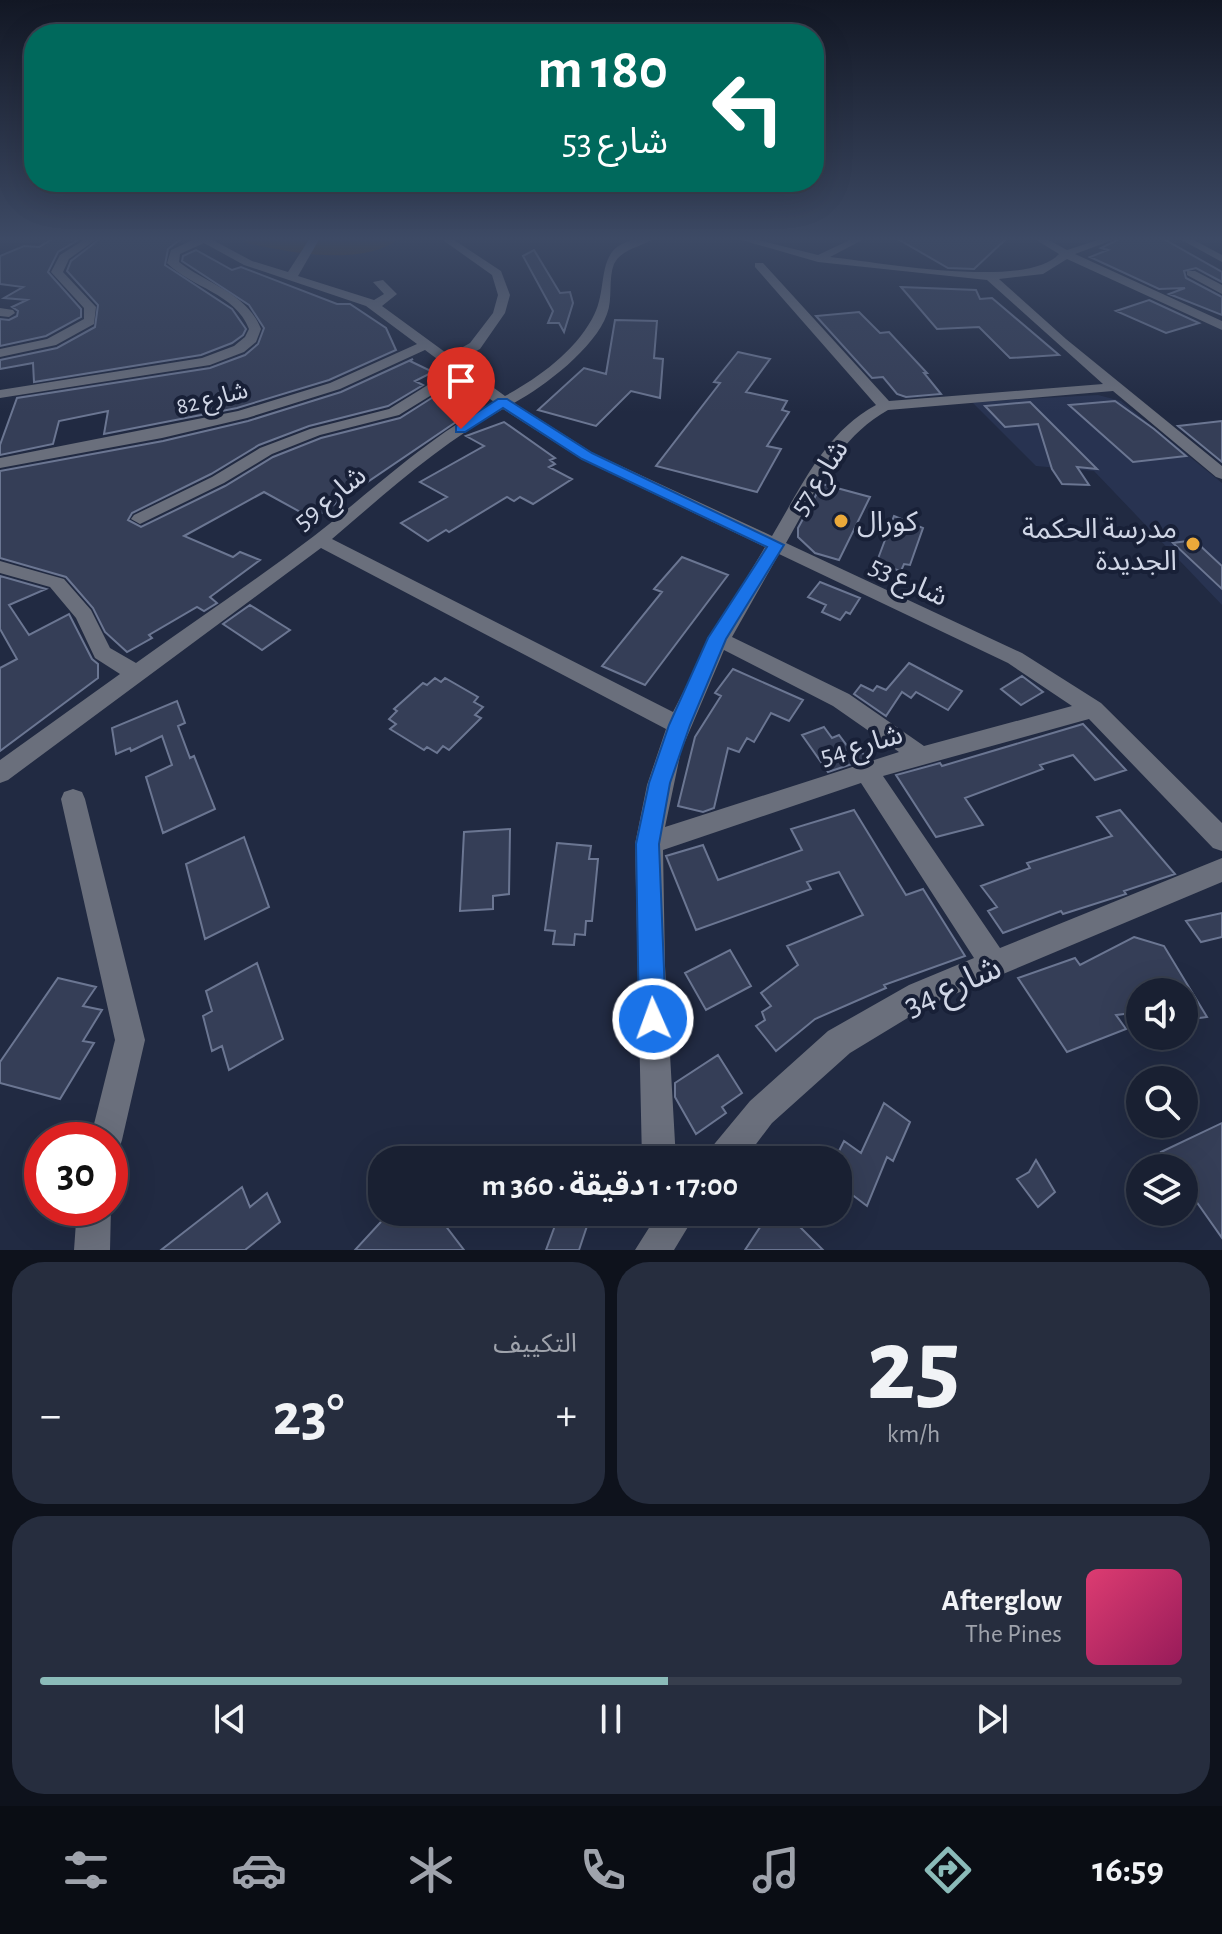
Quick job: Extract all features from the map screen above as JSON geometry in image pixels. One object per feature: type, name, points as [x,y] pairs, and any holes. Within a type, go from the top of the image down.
[{"type":"street","points":[[0,353],[51,342],[90,321],[90,307],[80,296]]},
{"type":"street","name":"شارع 82","points":[[0,394],[205,362],[245,344],[255,329],[250,316],[229,296]]},
{"type":"street","name":"شارع 53","points":[[346,296],[374,306],[503,402],[587,456],[1015,658],[1093,709],[1222,840]]},
{"type":"street","points":[[374,306],[388,296]]},
{"type":"street","points":[[140,519],[218,480],[266,451],[315,432],[394,412],[475,346],[499,313],[504,296]]},
{"type":"street","name":"شارع 59","points":[[0,773],[320,540],[385,485],[475,418],[542,380],[573,355],[602,312],[604,296]]},
{"type":"street","points":[[787,296],[885,406]]},
{"type":"street","points":[[1008,296],[1222,474]]},
{"type":"street","points":[[1156,296],[1222,326]]},
{"type":"street","name":"شارع 82","points":[[0,463],[226,419],[321,391],[396,355],[426,345]]},
{"type":"street","name":"شارع 57","points":[[658,1146],[648,844],[659,783],[679,725],[717,638],[837,442],[861,419],[885,406],[1114,387]]},
{"type":"street","points":[[320,540],[679,725]]},
{"type":"street","points":[[0,567],[57,583],[84,615],[102,653],[137,674]]},
{"type":"street","points":[[717,638],[841,700],[923,757]]},
{"type":"street","name":"شارع 54","points":[[648,844],[866,771],[1093,709]]},
{"type":"street","points":[[866,771],[995,965]]},
{"type":"street","points":[[73,799],[130,1040],[110,1122]]},
{"type":"street","name":"شارع 34","points":[[734,1146],[761,1112],[839,1042],[919,995],[1222,870]]},
{"type":"street","points":[[92,1250],[93,1226]]},
{"type":"shaded area","name":"مدرسة الحكمة الجديدة","points":[[1098,395],[1121,401],[1222,483],[1222,605],[1094,471],[1036,466],[972,402]]},
{"type":"building","points":[[70,296],[81,309],[81,317],[46,336],[0,346],[0,319],[9,320],[17,316],[18,311],[12,307],[27,300],[4,298]]},
{"type":"building","points":[[90,296],[213,296],[232,309],[246,329],[232,343],[201,355],[34,382],[33,363],[0,369],[0,360],[57,348],[95,327],[98,305]]},
{"type":"building","points":[[236,296],[317,296],[337,304],[350,304],[386,328],[396,350],[329,380],[237,408],[104,434],[108,411],[59,421],[53,444],[0,455],[0,445],[17,398],[210,368],[245,355],[258,344],[264,328],[249,305]]},
{"type":"building","points":[[545,296],[571,296],[573,303],[564,332],[559,323],[548,323],[553,311]]},
{"type":"building","points":[[909,296],[992,298],[1059,355],[1010,358],[979,327],[937,329]]},
{"type":"building","points":[[1175,296],[1221,296],[1222,315]]},
{"type":"building","points":[[1149,300],[1199,323],[1166,333],[1116,311]]},
{"type":"building","points":[[859,312],[880,333],[889,332],[927,373],[924,373],[941,394],[906,397],[897,394],[883,377],[872,378],[816,316]]},
{"type":"building","points":[[615,320],[657,321],[654,358],[663,359],[660,398],[631,391],[596,426],[538,410],[584,368],[606,374]]},
{"type":"building","points":[[738,352],[770,359],[746,392],[787,401],[782,410],[789,412],[767,446],[781,449],[757,492],[656,466],[720,383],[714,382]]},
{"type":"building","points":[[413,359],[410,361],[433,372],[415,381],[423,385],[388,406],[309,426],[259,445],[211,474],[132,513],[128,520],[141,527],[225,486],[273,457],[321,438],[400,418],[438,394],[478,407],[313,519],[264,492],[184,536],[233,557],[240,552],[260,560],[210,597],[217,603],[204,611],[197,607],[149,635],[152,638],[127,652],[105,632],[93,608],[66,577],[0,558],[0,471],[163,441],[248,421],[341,392]]},
{"type":"building","points":[[1115,401],[1186,456],[1133,462],[1069,405]]},
{"type":"building","points":[[1030,402],[1097,469],[1077,467],[1089,485],[1062,484],[1052,469],[1038,424],[1005,427],[985,406]]},
{"type":"building","points":[[1222,421],[1222,462],[1178,426]]},
{"type":"building","points":[[504,422],[555,458],[550,460],[555,464],[549,467],[572,479],[533,504],[520,497],[514,501],[507,497],[428,541],[401,523],[447,497],[420,482],[484,446],[466,436]]},
{"type":"building","points":[[822,484],[870,497],[839,560],[815,553],[798,537],[798,528]]},
{"type":"building","points":[[894,516],[923,528],[910,565],[904,564],[901,571],[876,564]]},
{"type":"building","points":[[1194,540],[1222,566],[1222,589],[1173,543]]},
{"type":"building","points":[[682,557],[728,575],[645,685],[602,666],[662,592],[654,589]]},
{"type":"building","points":[[0,576],[46,589],[9,605],[29,635],[69,614],[92,659],[98,664],[98,678],[0,751],[0,668],[17,659],[0,629]]},
{"type":"building","points":[[820,582],[860,598],[850,614],[846,612],[840,620],[822,612],[826,605],[808,597]]},
{"type":"building","points":[[250,605],[290,630],[262,650],[223,624]]},
{"type":"building","points":[[909,663],[962,691],[948,710],[916,692],[911,698],[902,692],[886,716],[854,694],[861,685],[873,691],[877,686],[886,690]]},
{"type":"building","points":[[733,669],[803,700],[789,721],[771,713],[754,742],[747,738],[739,752],[728,748],[714,808],[703,812],[678,806],[695,737],[721,696],[715,693]]},
{"type":"building","points":[[1022,676],[1043,692],[1021,705],[1001,689]]},
{"type":"building","points":[[435,678],[441,682],[445,678],[478,697],[474,702],[483,707],[475,715],[481,718],[449,750],[443,746],[437,753],[427,747],[424,750],[390,729],[396,724],[389,719],[397,711],[394,709],[423,683],[427,685]]},
{"type":"building","points":[[177,701],[185,723],[178,726],[215,809],[163,833],[146,777],[172,765],[162,736],[131,751],[130,748],[116,754],[112,728]]},
{"type":"building","points":[[1083,724],[1126,770],[1095,780],[1073,755],[1040,765],[1043,769],[965,798],[983,825],[936,837],[896,775],[940,763],[942,766]]},
{"type":"building","points":[[824,727],[832,738],[839,735],[848,747],[856,744],[867,759],[828,772],[802,735]]},
{"type":"building","points":[[854,810],[906,895],[923,889],[965,956],[884,985],[886,988],[815,1019],[776,1051],[756,1026],[765,1020],[762,1012],[771,1006],[761,993],[798,965],[787,946],[863,915],[839,872],[807,882],[811,889],[696,930],[666,856],[703,845],[718,880],[802,850],[791,829]]},
{"type":"building","points":[[1120,810],[1175,874],[1124,891],[1126,894],[1063,914],[1061,911],[1003,933],[988,911],[997,907],[981,886],[1030,868],[1027,863],[1112,836],[1097,817]]},
{"type":"building","points":[[510,829],[509,894],[493,896],[493,909],[460,911],[464,832]]},
{"type":"building","points":[[244,837],[269,907],[205,939],[186,864]]},
{"type":"building","points":[[557,843],[591,846],[589,859],[598,859],[592,921],[586,921],[585,935],[575,934],[574,945],[553,944],[555,931],[545,930]]},
{"type":"building","points":[[1222,913],[1222,937],[1201,942],[1186,921]]},
{"type":"building","points":[[1134,937],[1164,946],[1183,978],[1126,978],[1126,1014],[1116,1015],[1126,1029],[1067,1052],[1018,978],[1075,958],[1080,965]]},
{"type":"building","points":[[730,950],[751,986],[706,1010],[685,973]]},
{"type":"building","points":[[257,963],[283,1039],[229,1070],[222,1046],[212,1051],[203,1016],[212,1011],[206,991]]},
{"type":"building","points":[[58,978],[96,987],[83,1006],[102,1010],[83,1041],[94,1043],[60,1099],[0,1083],[0,1062]]},
{"type":"building","points":[[1198,1002],[1207,1017],[1198,1018]]},
{"type":"building","points":[[718,1055],[742,1093],[722,1107],[726,1113],[696,1134],[675,1097],[675,1083]]},
{"type":"building","points":[[884,1103],[910,1122],[893,1161],[887,1157],[867,1206],[852,1195],[852,1147],[861,1153]]},
{"type":"building","points":[[1222,1123],[1222,1238],[1198,1204],[1198,1154],[1161,1152],[1190,1138],[1198,1138],[1198,1134]]},
{"type":"building","points":[[1036,1160],[1055,1192],[1038,1207],[1017,1179],[1029,1172]]},
{"type":"building","points":[[242,1187],[250,1207],[267,1193],[280,1222],[245,1250],[161,1250]]},
{"type":"building","points":[[377,1226],[446,1226],[464,1250],[355,1250]]},
{"type":"building","points":[[555,1226],[587,1226],[579,1250],[546,1250]]},
{"type":"building","points":[[761,1226],[799,1226],[823,1250],[745,1250]]},
{"type":"place","name":"كورال","points":[[841,521]]},
{"type":"place","name":"مدرسة الحكمة الجديدة","points":[[1193,544]]},
{"type":"route","points":[[461,429],[489,408],[503,402],[587,456],[776,545],[717,638],[679,725],[659,783],[648,844],[653,1019]]}]
